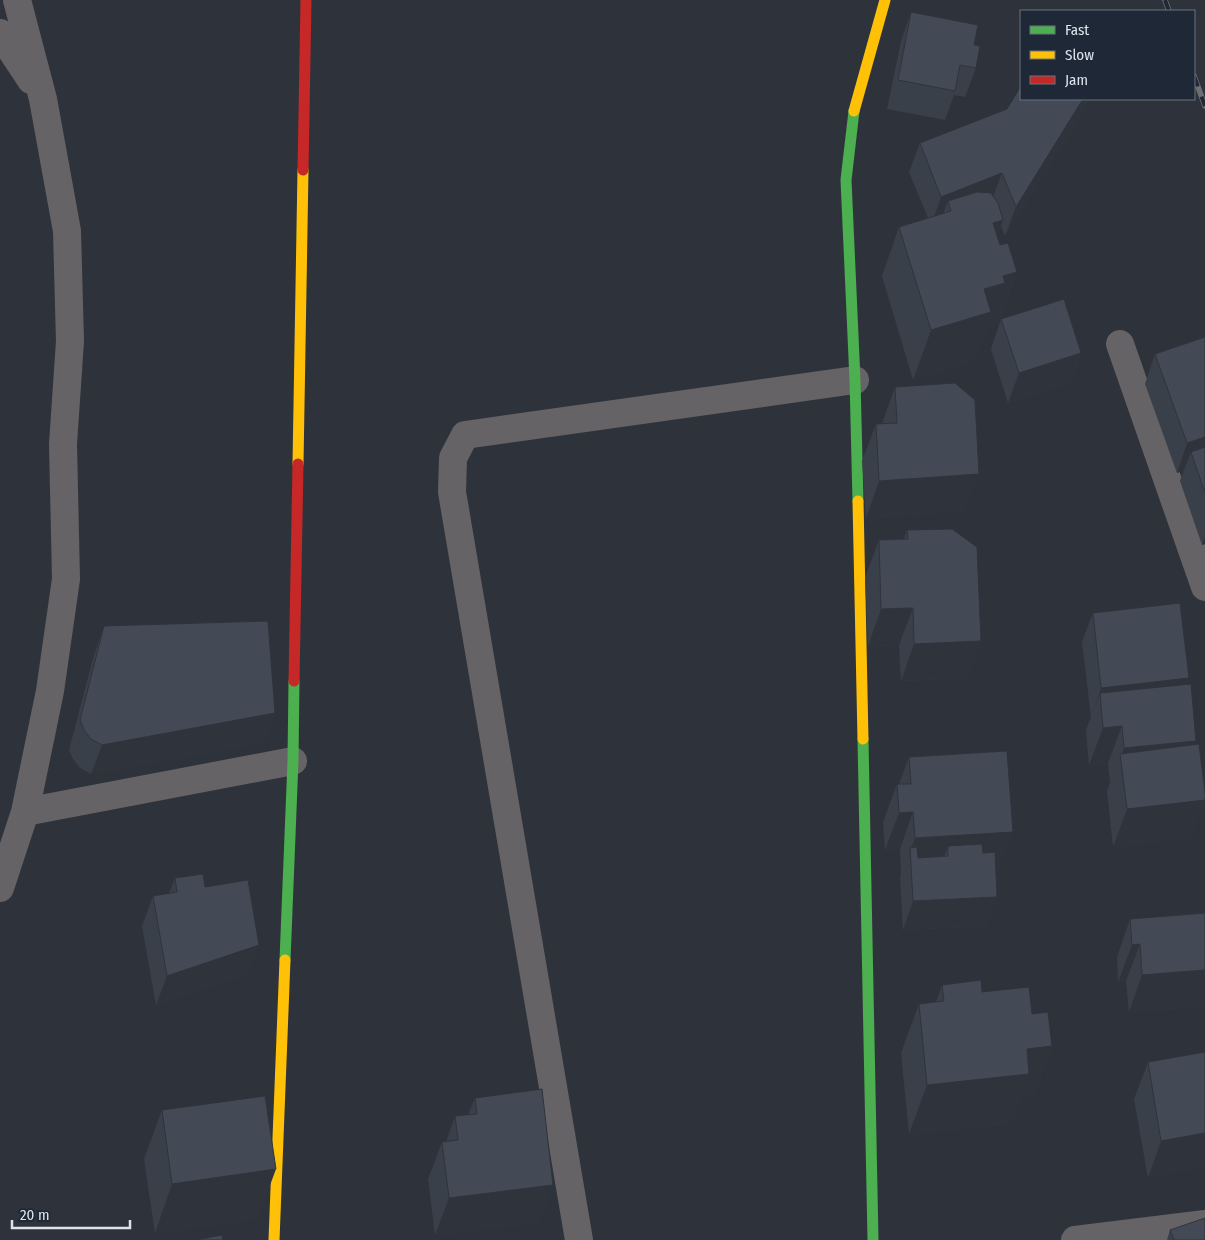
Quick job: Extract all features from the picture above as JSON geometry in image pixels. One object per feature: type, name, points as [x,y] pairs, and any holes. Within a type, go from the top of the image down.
[{"type":"street","points":[[0,888],[25,812],[50,691],[66,580],[63,444],[70,341],[67,231],[43,98],[18,0]]},
{"type":"street","points":[[274,1240],[294,762],[306,0]]},
{"type":"street","points":[[873,1240],[855,380],[846,180],[855,105],[885,0]]},
{"type":"street","points":[[0,33],[43,98]]},
{"type":"street","points":[[1120,344],[1205,587]]},
{"type":"street","points":[[579,1240],[452,492],[453,458],[465,435],[855,380]]},
{"type":"street","points":[[25,812],[294,762]]},
{"type":"street","points":[[1076,1240],[1205,1224]]},
{"type":"building","points":[[911,12],[978,25],[974,45],[980,46],[976,68],[960,65],[955,91],[898,80]]},
{"type":"building","points":[[1020,88],[1020,100],[1082,100],[1016,207],[1002,173],[941,197],[920,143],[1007,109]]},
{"type":"building","points":[[977,192],[991,193],[998,203],[1003,220],[993,223],[1000,245],[1008,243],[1017,272],[1003,276],[1005,283],[984,289],[991,312],[931,330],[899,227],[951,211],[948,201]]},
{"type":"building","points":[[1064,299],[1081,353],[1019,373],[1001,319]]},
{"type":"building","points":[[1205,337],[1205,437],[1187,443],[1155,354]]},
{"type":"building","points":[[955,383],[975,400],[979,474],[879,481],[876,424],[897,423],[895,387]]},
{"type":"building","points":[[1205,447],[1205,493],[1191,452]]},
{"type":"building","points":[[952,529],[977,547],[981,641],[914,644],[913,608],[881,609],[879,540],[908,539],[907,530]]},
{"type":"building","points":[[1180,603],[1189,678],[1101,688],[1093,613]]},
{"type":"building","points":[[268,621],[275,713],[102,745],[91,739],[84,730],[80,720],[104,626]]},
{"type":"building","points":[[1191,684],[1196,741],[1124,748],[1122,726],[1103,728],[1100,693]]},
{"type":"building","points":[[1199,744],[1205,800],[1127,809],[1120,754]]},
{"type":"building","points":[[1007,751],[1013,832],[915,838],[913,812],[899,813],[897,784],[911,784],[909,757]]},
{"type":"building","points":[[982,844],[983,853],[995,852],[997,897],[913,901],[910,848],[917,847],[918,858],[948,856],[948,846]]},
{"type":"building","points":[[203,874],[205,887],[248,880],[259,945],[167,976],[153,896],[177,892],[175,878]]},
{"type":"building","points":[[1205,913],[1205,970],[1142,975],[1140,944],[1132,945],[1130,919]]},
{"type":"building","points":[[981,980],[982,992],[1029,987],[1032,1014],[1048,1012],[1052,1046],[1027,1049],[1029,1074],[927,1085],[919,1004],[944,1001],[942,985]]},
{"type":"building","points":[[1205,1052],[1205,1133],[1161,1141],[1148,1062]]},
{"type":"building","points":[[542,1089],[553,1185],[449,1198],[442,1142],[458,1140],[455,1116],[477,1114],[475,1098]]},
{"type":"building","points":[[265,1096],[276,1169],[172,1184],[162,1110]]},
{"type":"building","points":[[1205,1218],[1205,1240],[1174,1240],[1170,1230]]},
{"type":"building","points":[[222,1235],[223,1240],[196,1240]]},
{"type":"railway","points":[[1165,0],[1169,10]]},
{"type":"railway","points":[[1195,79],[1205,106]]},
{"type":"traffic: fast","points":[[854,111],[846,180],[855,380],[858,501]]},
{"type":"traffic: fast","points":[[285,960],[293,761],[294,681]]},
{"type":"traffic: fast","points":[[863,739],[873,1240]]},
{"type":"traffic: slow","points":[[854,111],[885,0]]},
{"type":"traffic: slow","points":[[298,464],[303,170]]},
{"type":"traffic: slow","points":[[858,501],[863,739]]},
{"type":"traffic: slow","points":[[274,1240],[285,960]]},
{"type":"traffic: jam","points":[[303,170],[306,0]]},
{"type":"traffic: jam","points":[[294,681],[298,464]]}]
